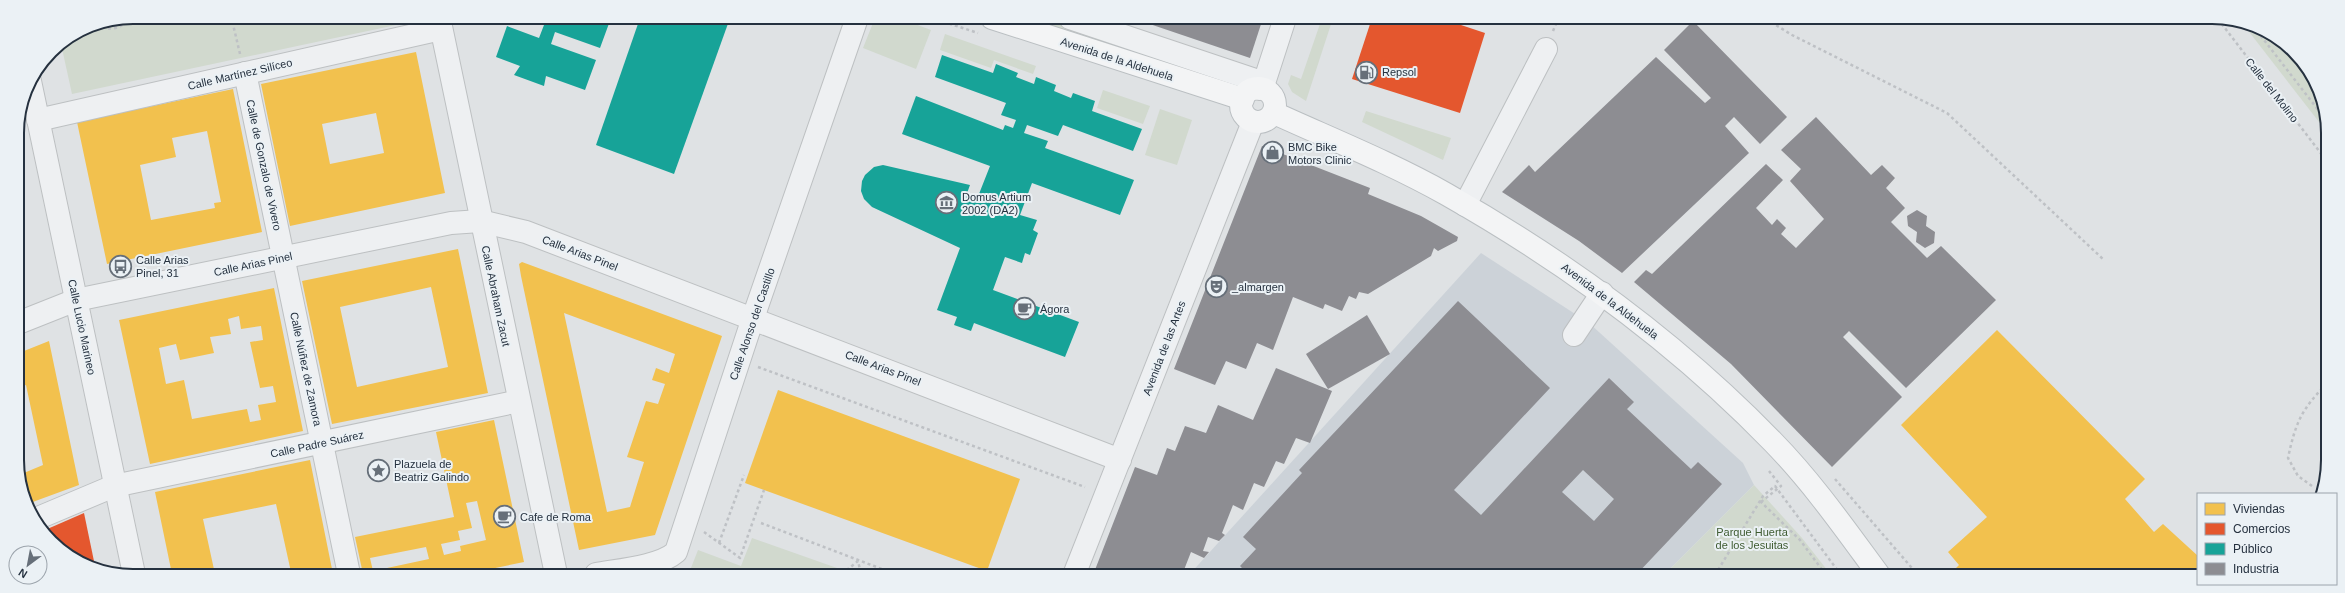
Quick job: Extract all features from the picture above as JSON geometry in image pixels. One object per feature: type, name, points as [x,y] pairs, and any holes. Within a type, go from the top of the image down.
[{"type":"main road","name":"Avenida de la Aldehuela","points":[[988,27],[1255,90],[1269,92],[1274,98],[1274,113],[1367,155],[1465,205],[1520,238],[1602,293],[1709,380],[1773,442],[1820,495],[1875,569]]},
{"type":"main road","points":[[1255,90],[1242,107],[1244,114],[1253,122],[1264,122],[1274,113]]},
{"type":"street","name":"Calle Martínez Silíceo","points":[[38,120],[245,73],[436,24]]},
{"type":"street","name":"Calle Abraham Zacut","points":[[440,24],[480,221],[555,569]]},
{"type":"street","name":"Calle Alonso del Castillo","points":[[621,569],[669,558],[676,552],[753,318],[855,24]]},
{"type":"street","name":"Avenida de la Aldehuela","points":[[1108,24],[1255,90]]},
{"type":"street","points":[[1255,90],[1282,24]]},
{"type":"street","points":[[1465,205],[1546,49]]},
{"type":"street","name":"Calle de Gonzalo de Vivero","points":[[245,73],[283,258]]},
{"type":"street","name":"Calle Lucio Marineo","points":[[32,92],[114,486],[133,569]]},
{"type":"street","name":"Avenida de las Artes","points":[[1076,569],[1253,122]]},
{"type":"street","name":"Calle Arias Pinel","points":[[24,321],[76,300],[451,223],[480,221],[526,232],[1120,460]]},
{"type":"street","name":"Calle Núñez de Zamora","points":[[283,258],[348,569]]},
{"type":"street","points":[[1574,335],[1602,293]]},
{"type":"street","name":"Calle Padre Suárez","points":[[41,517],[114,486],[519,401]]},
{"type":"path","points":[[233,24],[245,73]]},
{"type":"path","points":[[969,24],[988,27]]},
{"type":"path","points":[[1774,24],[1792,35],[1947,113],[2104,260]]},
{"type":"path","name":"Calle del Molino","points":[[2222,24],[2321,153]]},
{"type":"path","points":[[106,28],[118,28],[123,25]]},
{"type":"path","points":[[2260,35],[2319,110]]},
{"type":"path","points":[[754,365],[1085,487]]},
{"type":"path","points":[[2312,486],[2298,476],[2288,458],[2294,429],[2299,418],[2306,406],[2321,391]]},
{"type":"path","points":[[1767,468],[1781,486],[1777,489]]},
{"type":"path","points":[[719,543],[744,475]]},
{"type":"path","points":[[1835,479],[1912,569]]},
{"type":"path","points":[[1718,569],[1760,502],[1775,486],[1837,569]]},
{"type":"path","points":[[700,529],[740,558],[764,490]]},
{"type":"path","points":[[1760,502],[1800,540],[1822,569]]},
{"type":"path","points":[[761,523],[881,569]]},
{"type":"path","points":[[848,569],[858,561]]},
{"type":"path","points":[[858,561],[860,569]]},
{"type":"shaded area","points":[[1481,253],[1589,323],[1743,463],[1754,485],[1670,569],[1194,569]]},
{"type":"green space","points":[[401,24],[72,94],[62,50],[85,35],[119,25]]},
{"type":"green space","points":[[873,24],[915,24],[931,30],[916,69],[863,48]]},
{"type":"green space","points":[[1044,24],[1062,24],[1198,69],[1202,73],[1201,75]]},
{"type":"green space","points":[[1320,24],[1331,24],[1306,101],[1292,92],[1288,84],[1291,75],[1301,79]]},
{"type":"green space","points":[[2248,30],[2273,42],[2289,56],[2303,72],[2315,98],[2320,124]]},
{"type":"green space","points":[[945,34],[1036,66],[1033,74],[994,60],[991,68],[940,50]]},
{"type":"green space","points":[[1103,90],[1150,106],[1143,124],[1097,108]]},
{"type":"green space","points":[[1160,109],[1192,120],[1177,165],[1145,155]]},
{"type":"green space","points":[[1366,111],[1451,138],[1443,160],[1362,122]]},
{"type":"green space","name":"Parque Huerta de los Jesuitas","points":[[1754,485],[1802,538],[1826,569],[1670,569]]},
{"type":"green space","points":[[752,538],[840,569],[691,569],[698,550],[741,566]]},
{"type":"building: Viviendas","points":[[416,52],[445,193],[290,226],[261,84]],"holes":[[[376,113],[384,153],[330,164],[322,124]]]},
{"type":"building: Viviendas","points":[[233,89],[262,232],[107,264],[77,122]],"holes":[[[207,131],[221,202],[214,203],[215,208],[151,220],[140,165],[176,157],[172,138]]]},
{"type":"building: Viviendas","points":[[458,249],[488,393],[332,424],[302,281]],"holes":[[[431,287],[448,367],[357,387],[340,307]]]},
{"type":"building: Viviendas","points":[[522,262],[722,336],[655,535],[579,550],[519,264]],"holes":[[[564,313],[675,354],[669,373],[656,368],[652,380],[665,384],[658,404],[646,401],[627,457],[644,462],[630,507],[607,512]]]},
{"type":"building: Viviendas","points":[[274,288],[303,431],[150,464],[119,320]],"holes":[[[239,316],[241,329],[261,326],[263,340],[250,342],[260,388],[273,386],[276,402],[258,405],[261,420],[250,422],[247,409],[192,419],[184,380],[166,384],[159,348],[176,344],[180,360],[214,353],[210,337],[231,334],[228,319]]]},
{"type":"building: Viviendas","points":[[1997,330],[2145,479],[2125,499],[2154,532],[2163,524],[2197,555],[2197,569],[1955,569],[1959,565],[1948,552],[1987,517],[1901,425]]},
{"type":"building: Viviendas","points":[[49,341],[79,485],[32,502],[25,473],[43,465],[26,385],[24,386],[24,351]]},
{"type":"building: Viviendas","points":[[778,390],[1020,479],[988,569],[982,569],[745,483]]},
{"type":"building: Viviendas","points":[[494,420],[524,562],[490,569],[382,569],[429,559],[426,547],[370,558],[373,569],[362,569],[355,537],[454,517],[436,432]],"holes":[[[477,501],[486,540],[460,546],[461,551],[444,555],[441,544],[460,540],[458,531],[472,528],[466,503]]]},
{"type":"building: Viviendas","points":[[310,460],[332,569],[290,569],[276,504],[203,519],[214,569],[171,569],[155,492]]},
{"type":"building: Comercios","points":[[1370,24],[1458,24],[1485,33],[1460,113],[1352,79]]},
{"type":"building: Comercios","points":[[84,513],[94,562],[78,554],[67,546],[56,537],[49,528]]},
{"type":"building: Público","points":[[542,24],[609,24],[600,48],[555,32],[551,44],[596,60],[585,90],[546,76],[544,86],[514,75],[520,66],[496,57],[507,26],[539,38],[544,25]]},
{"type":"building: Público","points":[[638,24],[728,24],[674,174],[596,145]]},
{"type":"building: Público","name":"Domus Artium 2002 (DA2)","points":[[942,55],[993,73],[996,64],[1018,73],[1016,77],[1034,84],[1036,77],[1056,85],[1054,91],[1071,98],[1073,93],[1095,101],[1092,111],[1142,129],[1133,151],[1063,125],[1058,136],[1027,125],[1024,133],[1048,141],[1045,148],[1134,180],[1120,215],[1032,183],[1020,215],[1037,220],[1033,230],[1038,233],[1030,255],[1025,253],[1022,263],[1005,257],[993,290],[1079,322],[1065,357],[974,323],[971,331],[954,325],[957,317],[937,310],[960,248],[872,207],[864,199],[861,191],[862,181],[865,175],[874,167],[883,165],[970,185],[966,196],[977,199],[990,166],[902,134],[916,96],[1003,130],[1005,125],[1013,128],[1016,120],[1001,115],[1006,103],[935,77]]},
{"type":"building: Industria","points":[[1150,24],[1261,24],[1250,58]]},
{"type":"building: Industria","points":[[1690,24],[1696,24],[1787,117],[1760,144],[1734,117],[1725,126],[1749,153],[1622,273],[1579,241],[1502,192],[1529,165],[1535,172],[1656,57],[1705,103],[1711,98],[1664,50]]},
{"type":"building: Industria","points":[[1816,117],[1871,175],[1882,165],[1895,178],[1886,188],[1905,208],[1891,222],[1927,258],[1941,246],[1996,300],[1906,388],[1849,331],[1843,337],[1902,397],[1832,467],[1731,364],[1634,282],[1646,270],[1652,274],[1766,164],[1783,180],[1756,208],[1772,225],[1777,219],[1786,228],[1781,234],[1796,248],[1824,219],[1790,181],[1801,169],[1781,150]]},
{"type":"building: Industria","points":[[1262,146],[1370,188],[1368,194],[1421,216],[1458,237],[1457,241],[1438,251],[1434,248],[1431,256],[1368,294],[1359,292],[1356,299],[1349,296],[1342,311],[1325,304],[1323,309],[1293,297],[1273,350],[1257,343],[1246,369],[1226,361],[1215,385],[1174,369]]},
{"type":"building: Industria","points":[[1917,210],[1927,216],[1926,226],[1935,232],[1934,243],[1925,248],[1916,242],[1917,232],[1908,226],[1907,216]]},
{"type":"building: Industria","points":[[1458,301],[1550,388],[1454,490],[1481,515],[1609,378],[1634,402],[1627,409],[1691,469],[1698,462],[1722,484],[1642,569],[1243,569],[1240,566],[1256,549],[1243,537],[1302,473],[1299,470]],"holes":[[[1583,470],[1614,499],[1594,521],[1562,492]]]},
{"type":"building: Industria","points":[[1367,315],[1390,354],[1328,389],[1306,354]]},
{"type":"building: Industria","points":[[1276,368],[1332,391],[1310,443],[1296,438],[1284,464],[1276,461],[1264,487],[1254,483],[1243,510],[1233,505],[1222,533],[1225,535],[1219,541],[1208,537],[1203,551],[1209,552],[1204,558],[1191,552],[1184,569],[1095,569],[1135,467],[1157,475],[1167,448],[1175,451],[1185,426],[1206,433],[1218,405],[1253,420]]},
{"type":"place","name":"Repsol","points":[[1366,72]]},
{"type":"place","name":"BMC Bike Motors Clinic","points":[[1272,153]]},
{"type":"place","name":"Domus Artium 2002 (DA2)","points":[[947,203]]},
{"type":"place","name":"Calle Arias Pinel, 31","points":[[120,266]]},
{"type":"place","name":"_almargen","points":[[1217,287]]},
{"type":"place","name":"Ágora","points":[[1024,309]]},
{"type":"place","name":"Plazuela de Beatriz Galindo","points":[[378,470]]},
{"type":"place","name":"Cafe de Roma","points":[[504,517]]}]
